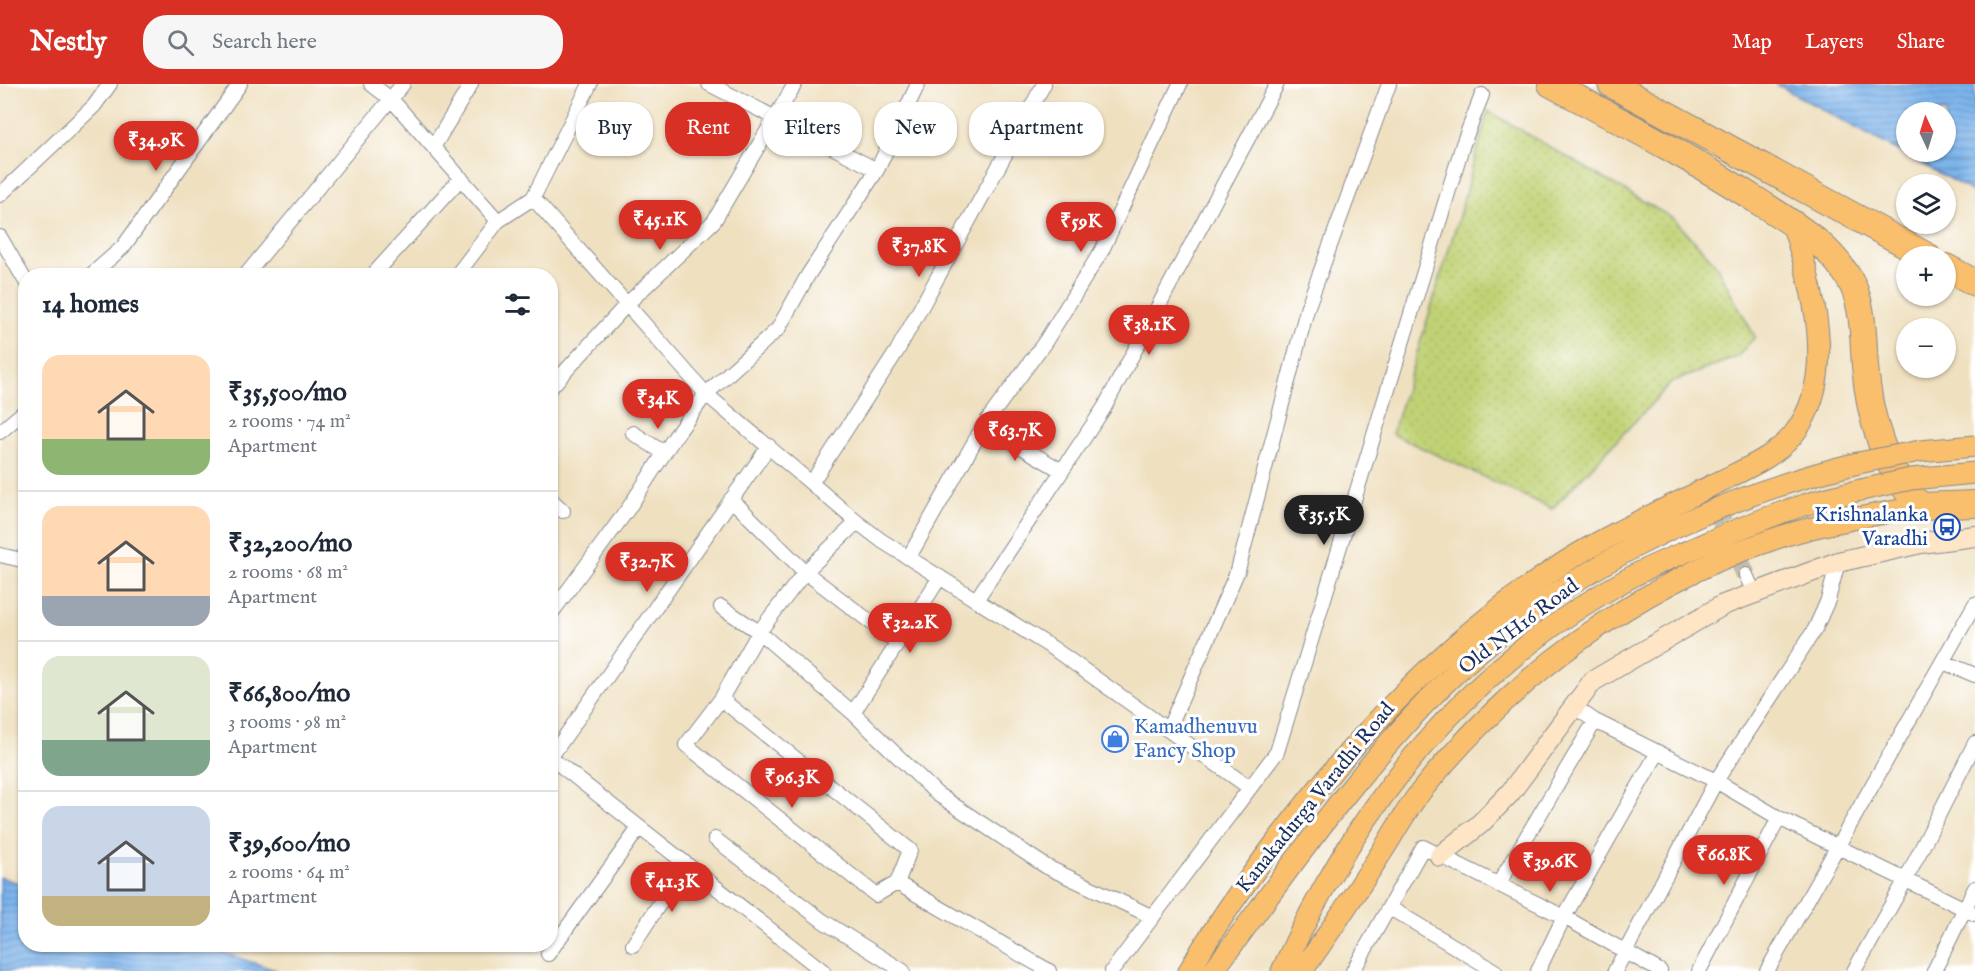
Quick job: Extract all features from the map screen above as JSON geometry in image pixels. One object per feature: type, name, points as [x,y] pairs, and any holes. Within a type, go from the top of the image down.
[{"type":"highway","points":[[1551,84],[1701,164],[1792,223],[1826,249],[1840,263],[1854,287],[1861,314],[1870,404],[1878,432],[1905,491],[1921,506],[1975,504]]},
{"type":"highway","points":[[1611,84],[1908,246]]},
{"type":"highway","points":[[1826,249],[1852,216]]},
{"type":"highway","points":[[1956,273],[1975,283]]},
{"type":"main road","name":"Kanakadurga Varadhi Road","points":[[1189,971],[1235,897],[1295,818],[1366,729],[1434,662],[1496,611],[1565,563],[1622,529],[1758,463],[1792,435],[1810,404],[1817,367],[1818,334],[1812,286],[1792,223]]},
{"type":"main road","name":"Old NH16 Road","points":[[1213,971],[1330,815],[1443,684],[1545,602],[1632,548],[1724,505],[1801,477],[1920,451],[1975,446]]},
{"type":"main road","name":"Old NH16 Road","points":[[1282,971],[1348,845],[1412,757],[1455,708],[1495,672],[1558,624],[1633,576],[1743,526],[1840,494],[1911,479],[1975,473]]},
{"type":"main road","points":[[1302,971],[1421,792],[1491,712],[1520,686],[1591,632],[1660,590],[1707,566],[1771,540],[1815,527],[1921,506]]},
{"type":"street","points":[[0,195],[94,105],[110,84]]},
{"type":"street","points":[[99,268],[123,247],[213,118],[240,84]]},
{"type":"street","points":[[371,84],[392,100],[498,221]]},
{"type":"street","points":[[252,268],[403,84]]},
{"type":"street","points":[[434,146],[471,84]]},
{"type":"street","points":[[462,268],[498,221],[533,198],[590,84]]},
{"type":"street","points":[[709,84],[763,111]]},
{"type":"street","points":[[785,102],[795,84]]},
{"type":"street","points":[[558,605],[628,509],[706,394],[778,329],[808,275],[877,170],[918,84]]},
{"type":"street","points":[[812,482],[897,351],[1044,84]]},
{"type":"street","points":[[909,557],[984,425],[1045,342],[1102,250],[1180,84]]},
{"type":"street","points":[[976,600],[1104,408],[1278,84]]},
{"type":"street","points":[[1168,730],[1238,570],[1308,306],[1389,84]]},
{"type":"street","points":[[1112,971],[1277,752],[1463,144],[1482,95]]},
{"type":"street","points":[[558,379],[627,304],[714,221],[763,140]]},
{"type":"street","points":[[850,156],[877,170]]},
{"type":"street","points":[[379,268],[460,178]]},
{"type":"street","points":[[533,198],[706,394],[857,522],[882,542],[1054,649],[1250,788]]},
{"type":"street","points":[[0,237],[18,268]]},
{"type":"street","points":[[0,432],[18,417]]},
{"type":"street","points":[[984,425],[1062,471]]},
{"type":"street","points":[[633,433],[664,453]]},
{"type":"street","points":[[558,748],[769,446]]},
{"type":"street","points":[[731,499],[805,572],[898,643]]},
{"type":"street","points":[[558,507],[563,511]]},
{"type":"street","points":[[722,699],[910,850],[897,883],[876,895],[686,746],[722,699],[759,632],[805,572],[857,522]]},
{"type":"street","points":[[1440,856],[1480,824],[1510,793],[1593,681],[1723,604],[1750,584],[1922,543],[1975,536]]},
{"type":"street","points":[[0,555],[18,559]]},
{"type":"street","points":[[1615,971],[1716,781],[1815,629],[1828,600],[1838,562]]},
{"type":"street","points":[[853,713],[940,578]]},
{"type":"street","points":[[558,596],[562,600]]},
{"type":"street","points":[[1767,971],[1975,604]]},
{"type":"street","points":[[721,607],[759,632],[853,713],[937,794],[1047,867],[1153,917]]},
{"type":"street","points":[[1943,662],[1975,675]]},
{"type":"street","points":[[1573,706],[1595,721],[1716,781],[1779,818],[1970,911]]},
{"type":"street","points":[[1498,885],[1595,721]]},
{"type":"street","points":[[1854,971],[1905,881],[1975,743]]},
{"type":"street","points":[[1538,971],[1564,917],[1658,752]]},
{"type":"street","points":[[558,764],[823,971]]},
{"type":"street","points":[[1699,971],[1779,818]]},
{"type":"street","points":[[558,940],[639,828]]},
{"type":"street","points":[[715,839],[823,921],[903,971]]},
{"type":"street","points":[[1359,969],[1423,847],[1564,917],[1660,971]]},
{"type":"street","points":[[633,945],[685,864]]},
{"type":"street","points":[[897,883],[1049,971]]},
{"type":"street","points":[[1934,971],[1970,911],[1975,888]]},
{"type":"street","points":[[1390,908],[1495,971]]},
{"type":"green space","points":[[1488,111],[1674,219],[1714,262],[1755,337],[1737,357],[1672,382],[1552,509],[1392,434],[1457,223]]},
{"type":"water","points":[[1776,84],[1975,84],[1975,193],[1956,183],[1956,174],[1940,174],[1918,162],[1956,162],[1956,102],[1896,102],[1896,150]]},
{"type":"water","points":[[0,877],[18,883],[18,952],[222,952],[278,971],[0,971]]},
{"type":"tunnel","points":[[1702,477],[1746,575]]},
{"type":"place","name":"Krishnalanka Varadhi","points":[[1947,527]]},
{"type":"place","name":"Kamadhenuvu Fancy Shop","points":[[1115,739]]}]
